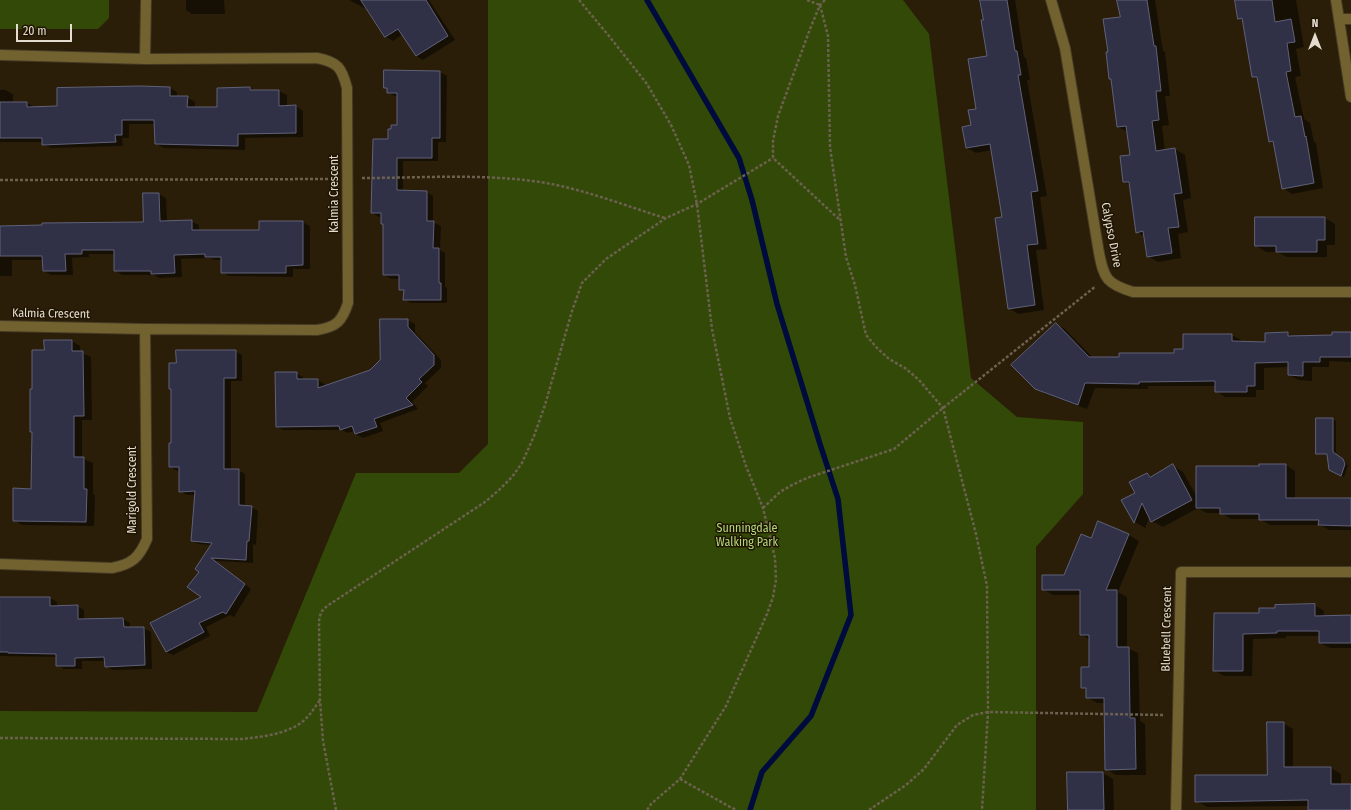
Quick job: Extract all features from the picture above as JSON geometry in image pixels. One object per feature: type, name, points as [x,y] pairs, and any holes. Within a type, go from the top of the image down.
[{"type":"street","points":[[145,59],[146,0]]},
{"type":"street","name":"Calypso Drive","points":[[1051,0],[1066,48],[1102,266],[1106,278],[1118,287],[1133,292],[1351,292]]},
{"type":"street","points":[[1336,0],[1351,97]]},
{"type":"street","points":[[1340,19],[1351,19]]},
{"type":"street","name":"Kalmia Crescent","points":[[0,55],[145,59],[317,58],[329,60],[339,66],[344,76],[347,88],[348,179],[348,302],[345,314],[339,323],[329,328],[317,330],[145,329],[0,326]]},
{"type":"street","name":"Marigold Crescent","points":[[0,564],[112,568],[123,566],[134,560],[142,551],[147,539],[145,329]]},
{"type":"street","name":"Bluebell Crescent","points":[[1176,810],[1181,572],[1351,572]]},
{"type":"path","points":[[579,0],[647,84],[671,125],[689,165],[697,204],[712,330],[730,418],[746,466],[763,508],[775,558],[776,580],[773,597],[767,614],[726,706],[680,779],[651,804],[647,810]]},
{"type":"path","points":[[808,0],[820,5]]},
{"type":"path","points":[[825,0],[820,5],[810,29],[778,116],[773,141],[773,158],[842,222]]},
{"type":"path","points":[[820,5],[828,36],[830,147],[846,257],[855,285],[866,335],[889,359],[905,368],[919,380],[943,408],[976,534],[987,586],[988,712],[982,810]]},
{"type":"path","points":[[336,810],[324,748],[320,700],[319,621],[321,612],[327,606],[485,502],[512,477],[522,462],[534,436],[545,405],[572,311],[582,283],[606,259],[666,218],[697,204],[773,158]]},
{"type":"path","points":[[0,180],[494,177],[526,180],[575,190],[666,218]]},
{"type":"path","points":[[763,508],[780,492],[807,478],[885,453],[902,444],[943,408],[1106,278]]},
{"type":"path","points":[[0,738],[242,739],[280,732],[297,726],[310,714],[320,700]]},
{"type":"path","points":[[869,810],[906,785],[924,769],[957,725],[974,715],[988,712],[1178,715]]},
{"type":"path","points":[[680,779],[737,810]]},
{"type":"green space","points":[[0,0],[109,0],[109,18],[98,29],[0,29]]},
{"type":"green space","name":"Sunningdale Walking Park","points":[[488,0],[903,0],[929,34],[971,378],[1017,417],[1083,422],[1083,494],[1036,547],[1036,810],[0,810],[0,711],[257,712],[356,473],[459,473],[488,444]]},
{"type":"building","points":[[361,0],[426,0],[448,36],[416,56],[398,29],[385,37]]},
{"type":"building","points":[[980,0],[1007,0],[1015,51],[1017,51],[1021,75],[1018,75],[1038,191],[1031,192],[1038,244],[1027,245],[1035,305],[1008,309],[995,218],[1002,217],[990,144],[966,148],[962,127],[971,125],[968,110],[976,109],[968,59],[987,56],[981,20],[983,20]]},
{"type":"building","points":[[1117,0],[1147,0],[1154,46],[1156,46],[1161,91],[1156,91],[1159,120],[1152,121],[1156,151],[1175,148],[1182,193],[1174,194],[1179,227],[1168,228],[1172,253],[1147,257],[1143,231],[1136,233],[1129,182],[1123,182],[1120,156],[1130,155],[1126,126],[1117,127],[1111,79],[1109,79],[1106,52],[1108,52],[1103,19],[1120,17]]},
{"type":"building","points":[[1235,0],[1272,0],[1275,22],[1291,19],[1295,42],[1287,43],[1291,71],[1286,72],[1295,117],[1301,116],[1314,183],[1282,189],[1273,141],[1269,142],[1257,77],[1252,77],[1242,18],[1238,19]]},
{"type":"building","points":[[384,70],[440,71],[440,138],[432,138],[432,158],[397,158],[397,190],[427,191],[427,221],[434,221],[433,248],[439,248],[439,283],[441,283],[441,300],[403,300],[404,290],[399,290],[399,275],[383,275],[383,224],[381,224],[381,213],[371,213],[373,139],[388,139],[388,129],[391,129],[391,125],[397,125],[397,93],[387,93],[387,88],[384,88]]},
{"type":"building","points":[[141,86],[170,87],[170,96],[188,96],[187,107],[217,107],[217,88],[250,87],[250,90],[279,90],[279,106],[296,105],[296,133],[238,134],[238,146],[155,144],[154,120],[122,120],[122,135],[115,135],[116,142],[42,145],[42,138],[0,138],[0,102],[27,102],[27,107],[57,106],[57,88]]},
{"type":"building","points":[[143,193],[159,193],[160,221],[192,220],[192,230],[259,230],[259,221],[303,221],[303,265],[286,266],[286,273],[221,273],[221,257],[205,257],[205,254],[174,255],[175,273],[151,274],[151,271],[114,271],[114,250],[82,250],[82,254],[65,254],[66,271],[43,271],[42,256],[0,256],[0,226],[42,225],[42,223],[143,222]]},
{"type":"building","points":[[1255,217],[1325,217],[1325,240],[1317,240],[1317,252],[1276,252],[1276,246],[1255,246]]},
{"type":"building","points":[[380,319],[408,319],[408,327],[434,355],[434,365],[419,379],[422,382],[406,398],[413,405],[374,419],[377,427],[355,434],[352,426],[340,430],[339,426],[276,427],[275,372],[297,372],[297,379],[318,379],[318,388],[370,370],[380,360]]},
{"type":"building","points":[[1056,323],[1089,357],[1119,357],[1119,353],[1174,353],[1174,349],[1183,349],[1183,334],[1232,334],[1232,341],[1265,342],[1265,333],[1288,332],[1288,336],[1332,335],[1332,332],[1351,332],[1351,357],[1320,357],[1320,362],[1303,362],[1303,376],[1288,375],[1288,362],[1255,363],[1255,386],[1247,386],[1247,392],[1215,392],[1215,381],[1139,382],[1139,384],[1085,383],[1078,405],[1035,389],[1011,365]]},
{"type":"building","points":[[44,340],[72,340],[72,351],[83,351],[84,416],[74,416],[74,457],[84,457],[84,489],[87,489],[86,522],[13,521],[13,488],[31,489],[32,432],[30,432],[30,389],[32,389],[32,350],[44,350]]},
{"type":"building","points":[[176,350],[236,350],[236,378],[224,378],[224,469],[239,469],[239,505],[252,506],[246,560],[211,558],[245,584],[226,614],[223,612],[199,623],[204,632],[166,652],[150,623],[201,597],[187,587],[199,572],[195,569],[212,543],[191,541],[195,491],[179,492],[179,467],[169,467],[169,443],[171,443],[171,389],[169,389],[169,363],[176,363]]},
{"type":"building","points":[[1316,418],[1333,418],[1333,452],[1343,459],[1345,464],[1341,476],[1329,470],[1327,454],[1316,454]]},
{"type":"building","points":[[1173,464],[1192,500],[1151,522],[1142,503],[1134,523],[1121,500],[1135,493],[1129,482],[1147,473],[1150,477]]},
{"type":"building","points":[[1259,464],[1286,464],[1286,498],[1351,498],[1351,526],[1318,525],[1319,520],[1259,520],[1259,514],[1220,514],[1220,508],[1196,508],[1196,466],[1259,466]]},
{"type":"building","points":[[1098,521],[1129,534],[1106,590],[1117,590],[1117,647],[1129,647],[1130,718],[1135,718],[1136,769],[1105,770],[1104,698],[1086,698],[1086,688],[1081,688],[1081,667],[1089,667],[1089,635],[1080,635],[1080,590],[1042,590],[1042,575],[1064,575],[1081,534],[1091,538]]},
{"type":"building","points":[[0,597],[50,597],[50,606],[78,605],[78,619],[123,618],[124,627],[144,627],[145,665],[105,667],[104,657],[75,658],[75,666],[56,666],[56,654],[0,652]]},
{"type":"building","points":[[1315,604],[1315,616],[1351,615],[1351,643],[1319,643],[1319,631],[1277,631],[1277,633],[1243,634],[1243,671],[1213,671],[1214,613],[1259,613],[1259,608],[1275,608],[1275,605]]},
{"type":"building","points":[[1267,722],[1284,722],[1284,767],[1331,767],[1331,784],[1351,784],[1351,810],[1308,810],[1308,800],[1195,802],[1195,775],[1267,775]]},
{"type":"building","points":[[1067,772],[1103,772],[1104,810],[1068,810]]},
{"type":"waterway","points":[[647,0],[739,158],[752,200],[777,304],[838,499],[851,615],[811,716],[762,772],[750,810]]}]
